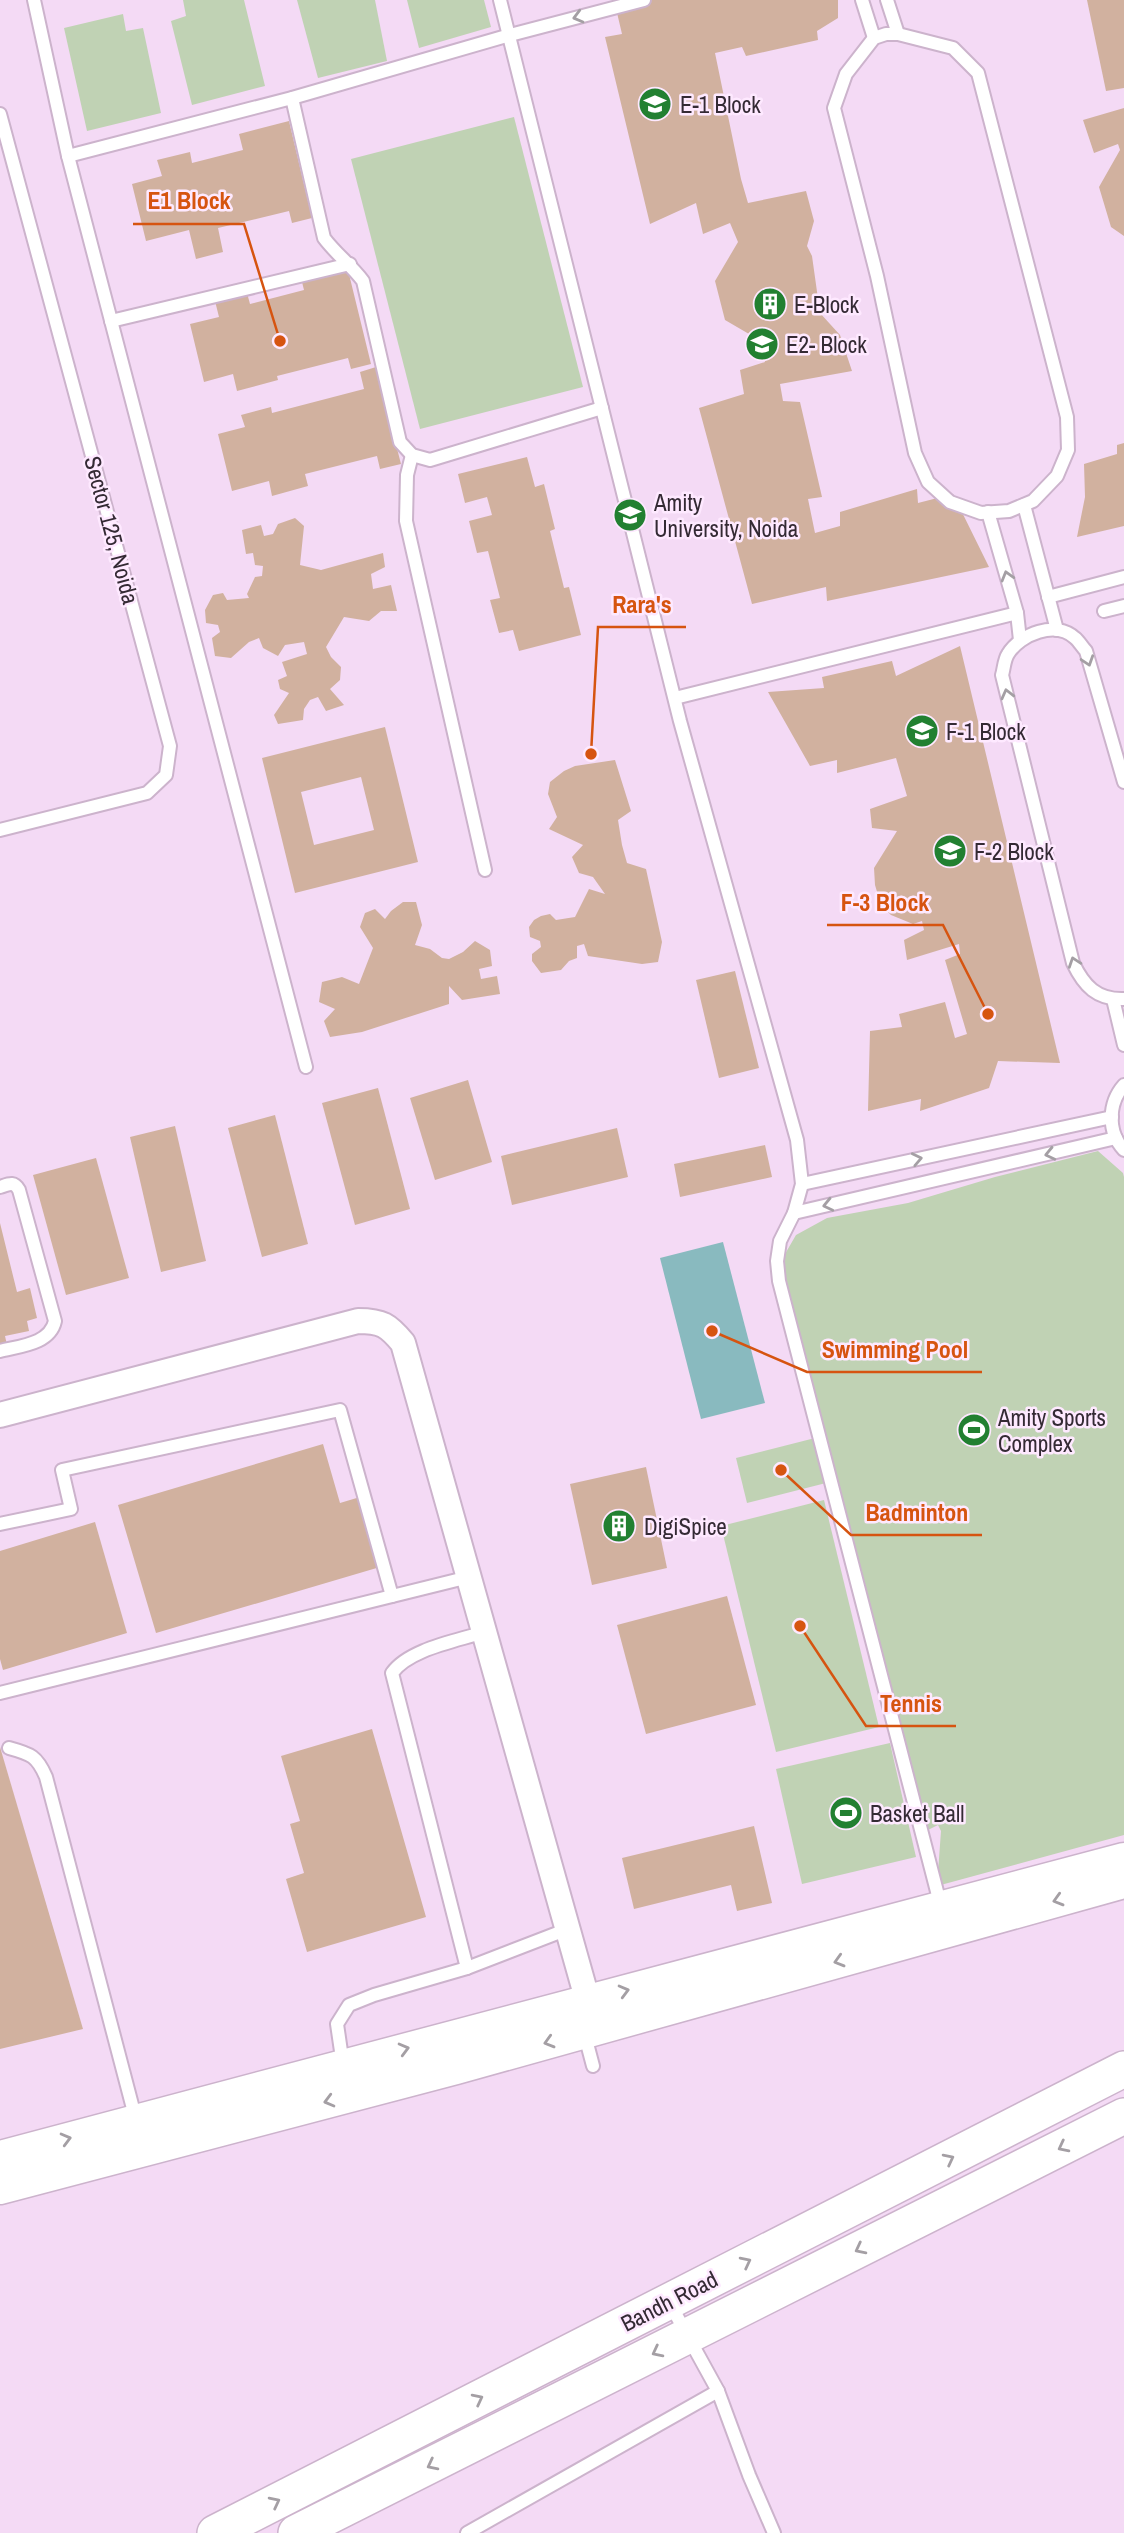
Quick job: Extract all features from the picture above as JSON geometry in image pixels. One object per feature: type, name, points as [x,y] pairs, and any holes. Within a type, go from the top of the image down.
[{"type":"main road","name":"Bandh Road","points":[[215,2533],[1124,2069]]},
{"type":"main road","name":"Bandh Road","points":[[296,2533],[1124,2116]]},
{"type":"street","points":[[0,1415],[358,1321],[376,1321],[391,1329],[403,1343],[568,1929],[589,2020]]},
{"type":"street","points":[[0,2157],[343,2065],[589,2020],[941,1907],[1124,1859]]},
{"type":"street","points":[[0,2188],[589,2020],[1124,1882]]},
{"type":"lane","points":[[34,0],[68,156],[306,1066]]},
{"type":"lane","points":[[500,0],[675,698],[797,1140],[802,1184],[794,1213],[780,1241],[776,1261],[779,1281],[941,1907]]},
{"type":"lane","points":[[68,156],[292,98],[510,35],[644,0]]},
{"type":"lane","points":[[862,0],[874,38]]},
{"type":"lane","points":[[887,0],[898,33]]},
{"type":"lane","points":[[898,33],[953,48],[978,73],[1067,417],[1068,450],[1058,476],[1033,501],[1009,512],[981,513],[950,502],[928,482],[915,453],[877,276],[834,108],[846,74],[874,38],[898,33]]},
{"type":"lane","points":[[292,98],[324,238],[334,253],[350,264],[363,281],[400,442],[412,455],[430,460],[602,408]]},
{"type":"lane","name":"Sector 125, Noida","points":[[0,114],[170,746],[166,775],[147,793],[0,831]]},
{"type":"lane","points":[[111,321],[350,264]]},
{"type":"lane","points":[[412,455],[407,475],[406,521],[485,870]]},
{"type":"lane","points":[[1024,505],[1057,630]]},
{"type":"lane","points":[[988,512],[1017,613],[1020,640]]},
{"type":"lane","points":[[1048,597],[1124,577]]},
{"type":"lane","points":[[1104,611],[1124,606]]},
{"type":"lane","points":[[675,698],[1017,613]]},
{"type":"lane","points":[[1124,782],[1086,651],[1074,636],[1057,630],[1036,632],[1020,640],[1006,655],[1002,676],[1073,963],[1081,980],[1096,993],[1119,999],[1124,1045]]},
{"type":"lane","points":[[1124,1085],[1117,1092],[1111,1108],[1113,1130],[1124,1150]]},
{"type":"lane","points":[[802,1184],[1112,1117]]},
{"type":"lane","points":[[794,1213],[1116,1138]]},
{"type":"lane","points":[[0,1187],[12,1183],[19,1190],[55,1321],[53,1330],[47,1337],[0,1351]]},
{"type":"lane","points":[[0,1524],[71,1509],[62,1470],[340,1410],[392,1596]]},
{"type":"lane","points":[[0,1693],[469,1577]]},
{"type":"lane","points":[[467,1968],[392,1673],[400,1662],[414,1655],[484,1632]]},
{"type":"lane","points":[[9,1748],[29,1754],[39,1762],[47,1777],[136,2120]]},
{"type":"lane","points":[[343,2065],[337,2024],[349,2005],[374,1994],[467,1968],[568,1929]]},
{"type":"lane","points":[[589,2020],[593,2066]]},
{"type":"lane","points":[[669,2301],[718,2391],[774,2533]]},
{"type":"lane","points":[[467,2533],[718,2391]]},
{"type":"shaded area","points":[[183,0],[244,0],[265,86],[192,105],[171,21],[186,16]]},
{"type":"shaded area","points":[[297,0],[375,0],[387,61],[318,78]]},
{"type":"shaded area","points":[[407,0],[484,0],[491,27],[419,48]]},
{"type":"shaded area","points":[[123,14],[126,31],[143,28],[161,113],[87,131],[64,28]]},
{"type":"shaded area","points":[[514,117],[583,387],[420,429],[351,159]]},
{"type":"shaded area","name":"Amity Sports Complex","points":[[1098,1151],[1123,1173],[1124,1177],[1124,1835],[937,1886],[941,1831],[938,1825],[924,1832],[865,1584],[785,1277],[785,1254],[796,1235],[827,1218],[908,1203],[995,1177]]},
{"type":"shaded area","points":[[723,1242],[765,1403],[701,1419],[660,1258]]},
{"type":"shaded area","points":[[815,1438],[826,1483],[747,1503],[736,1458]]},
{"type":"shaded area","points":[[824,1500],[879,1727],[776,1752],[721,1526]]},
{"type":"shaded area","name":"Basket Ball","points":[[890,1743],[916,1857],[802,1884],[776,1769]]},
{"type":"building","name":"E-Block","points":[[614,0],[838,0],[838,18],[817,31],[818,40],[746,56],[742,47],[715,53],[748,203],[806,191],[814,221],[807,246],[812,256],[820,313],[840,335],[852,371],[780,384],[783,401],[800,402],[822,497],[808,499],[815,533],[840,526],[840,512],[917,489],[918,503],[953,494],[989,567],[827,601],[826,587],[752,604],[699,408],[744,394],[740,370],[765,362],[761,341],[725,320],[715,281],[738,242],[730,223],[703,234],[696,203],[650,224],[605,37],[622,34]]},
{"type":"building","points":[[1087,0],[1124,0],[1124,88],[1106,91]]},
{"type":"building","points":[[1124,108],[1124,236],[1111,227],[1099,187],[1120,150],[1118,144],[1094,153],[1083,120]]},
{"type":"building","points":[[289,121],[312,218],[292,223],[289,211],[218,228],[223,252],[196,259],[189,230],[146,241],[132,184],[162,176],[157,160],[190,152],[192,163],[243,150],[239,134]]},
{"type":"building","points":[[348,270],[371,364],[351,369],[348,358],[277,376],[278,380],[237,391],[233,374],[204,382],[190,324],[219,317],[215,301],[247,293],[250,304],[304,290],[302,282]]},
{"type":"building","points":[[376,367],[401,464],[380,469],[377,456],[305,474],[308,486],[272,496],[269,481],[232,491],[218,434],[245,427],[241,415],[271,407],[272,413],[364,389],[360,372]]},
{"type":"building","points":[[1124,443],[1124,526],[1077,537],[1085,497],[1084,464],[1117,454],[1117,445]]},
{"type":"building","points":[[527,457],[535,487],[544,484],[555,529],[550,531],[564,588],[569,587],[581,635],[519,651],[513,630],[499,633],[490,600],[500,598],[488,551],[477,553],[469,521],[492,515],[487,497],[465,503],[458,474]]},
{"type":"building","points":[[295,518],[304,526],[300,565],[321,570],[383,553],[385,567],[371,574],[373,589],[391,585],[397,611],[381,611],[369,621],[344,617],[326,647],[341,667],[340,680],[330,689],[344,705],[326,711],[318,697],[310,700],[304,709],[303,720],[278,724],[274,715],[289,693],[280,689],[278,680],[287,676],[282,662],[307,654],[304,642],[285,645],[278,656],[263,648],[259,638],[249,642],[231,658],[215,656],[212,638],[220,632],[218,625],[206,623],[205,610],[213,595],[223,593],[227,600],[249,598],[247,594],[255,577],[262,576],[263,566],[255,565],[253,553],[246,554],[242,530],[261,525],[264,536],[273,534],[278,524]]},
{"type":"building","points":[[960,646],[1060,1063],[998,1061],[989,1088],[920,1111],[921,1099],[868,1111],[870,1031],[902,1027],[899,1014],[945,1002],[955,1038],[967,1034],[945,960],[960,954],[959,944],[907,960],[904,940],[924,930],[922,921],[913,924],[891,915],[881,905],[875,885],[874,868],[897,831],[872,828],[870,809],[907,796],[896,758],[837,773],[837,760],[810,766],[768,692],[824,688],[822,677],[892,661],[896,676]]},
{"type":"building","points":[[385,727],[418,862],[295,893],[262,758]],"holes":[[[361,777],[374,830],[314,845],[301,792]]]},
{"type":"building","points":[[615,760],[631,811],[618,820],[622,845],[627,863],[646,869],[662,942],[658,962],[642,964],[588,956],[584,944],[577,946],[577,958],[569,961],[561,970],[541,973],[532,961],[532,954],[541,947],[540,941],[530,937],[529,927],[534,920],[550,914],[556,920],[575,917],[589,889],[605,894],[593,877],[579,873],[572,857],[583,845],[549,829],[557,817],[548,794],[550,782],[575,766]]},
{"type":"building","points":[[403,902],[416,902],[422,925],[415,945],[449,959],[463,952],[475,941],[490,950],[492,966],[479,969],[481,979],[497,976],[500,994],[462,1000],[449,986],[449,1004],[362,1032],[330,1037],[324,1021],[335,1009],[319,1002],[322,982],[342,977],[359,984],[373,948],[360,927],[365,913],[375,909],[385,919]]},
{"type":"building","points":[[735,971],[759,1068],[719,1078],[696,980]]},
{"type":"building","points":[[468,1080],[492,1162],[435,1180],[410,1098]]},
{"type":"building","points":[[378,1088],[410,1209],[355,1225],[322,1103]]},
{"type":"building","points":[[275,1115],[308,1244],[262,1257],[228,1128]]},
{"type":"building","points":[[175,1126],[206,1261],[161,1272],[130,1137]]},
{"type":"building","points":[[617,1128],[628,1177],[512,1205],[501,1156]]},
{"type":"building","points":[[765,1145],[772,1177],[680,1197],[674,1164]]},
{"type":"building","points":[[96,1158],[129,1278],[66,1295],[33,1175]]},
{"type":"building","points":[[0,1223],[17,1292],[30,1288],[37,1318],[27,1321],[29,1331],[5,1336],[7,1345],[0,1347]]},
{"type":"building","points":[[323,1444],[340,1503],[360,1497],[380,1567],[156,1633],[118,1505]]},
{"type":"building","name":"DigiSpice","points":[[646,1467],[667,1568],[592,1585],[570,1484]]},
{"type":"building","points":[[95,1522],[127,1633],[3,1670],[0,1659],[0,1551]]},
{"type":"building","points":[[727,1596],[756,1705],[646,1734],[617,1625]]},
{"type":"building","points":[[372,1729],[426,1917],[307,1952],[286,1879],[304,1873],[290,1824],[300,1821],[281,1756]]},
{"type":"building","points":[[0,1747],[83,2029],[0,2049]]},
{"type":"building","points":[[754,1826],[772,1903],[737,1911],[731,1885],[634,1909],[622,1858]]},
{"type":"place","name":"E-1 Block","points":[[655,104]]},
{"type":"place","name":"E-Block","points":[[770,304]]},
{"type":"place","name":"E1 Block","points":[[280,341]]},
{"type":"place","name":"E2- Block","points":[[762,344]]},
{"type":"place","name":"Amity University, Noida","points":[[630,515]]},
{"type":"place","name":"F-1 Block","points":[[922,731]]},
{"type":"place","name":"Rara's","points":[[591,754]]},
{"type":"place","name":"F-2 Block","points":[[950,851]]},
{"type":"place","name":"F-3 Block","points":[[988,1014]]},
{"type":"place","name":"Swimming Pool","points":[[712,1331]]},
{"type":"place","name":"Amity Sports Complex","points":[[974,1430]]},
{"type":"place","name":"Badminton","points":[[781,1470]]},
{"type":"place","name":"DigiSpice","points":[[619,1526]]},
{"type":"place","name":"Tennis","points":[[800,1626]]},
{"type":"place","name":"Basket Ball","points":[[846,1813]]}]
